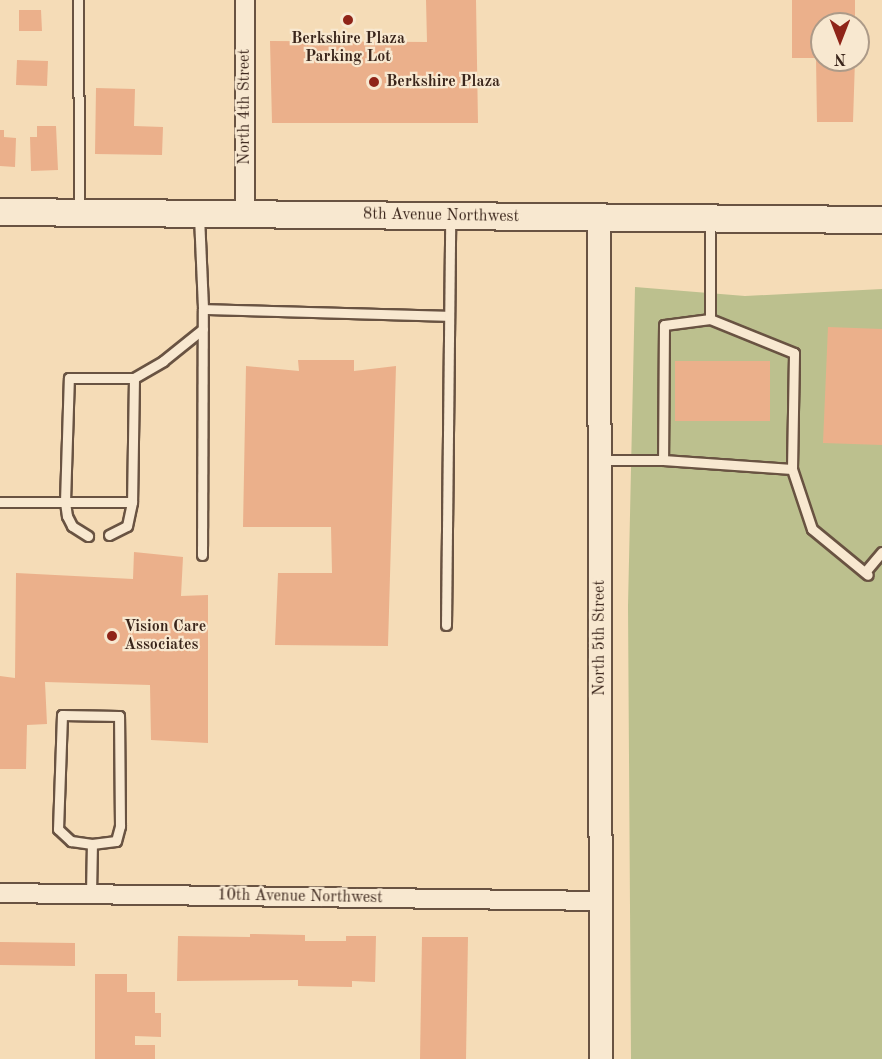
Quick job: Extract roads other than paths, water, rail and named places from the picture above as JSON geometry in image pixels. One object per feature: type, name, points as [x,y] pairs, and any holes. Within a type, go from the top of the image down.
[{"type":"main road","name":"8th Avenue Northwest","points":[[0,212],[882,220]]},
{"type":"street","name":"North 4th Street","points":[[245,0],[245,214]]},
{"type":"street","name":"North 5th Street","points":[[599,218],[601,1059]]},
{"type":"street","name":"10th Avenue Northwest","points":[[0,893],[601,901]]},
{"type":"lane","points":[[78,0],[79,213]]},
{"type":"lane","points":[[199,213],[203,329],[202,555]]},
{"type":"lane","points":[[446,625],[450,216]]},
{"type":"lane","points":[[710,219],[710,319]]},
{"type":"lane","points":[[202,309],[449,316]]},
{"type":"lane","points":[[663,460],[664,325],[710,319],[794,353],[792,469],[812,529],[867,574],[882,552]]},
{"type":"lane","points":[[88,536],[72,526],[67,516],[65,502],[69,378],[134,378],[163,361],[203,329]]},
{"type":"lane","points":[[110,535],[126,526],[132,502],[134,378]]},
{"type":"lane","points":[[599,460],[663,460],[792,469]]},
{"type":"lane","points":[[0,502],[132,502]]},
{"type":"lane","points":[[62,715],[119,716],[120,826],[116,841],[92,844],[71,842],[58,829],[62,715]]},
{"type":"lane","points":[[91,894],[92,844]]},
{"type":"place","name":"Berkshire Plaza Parking Lot","points":[[348,20]]},
{"type":"place","name":"Berkshire Plaza","points":[[374,82]]},
{"type":"place","name":"Vision Care Associates","points":[[112,636]]}]
